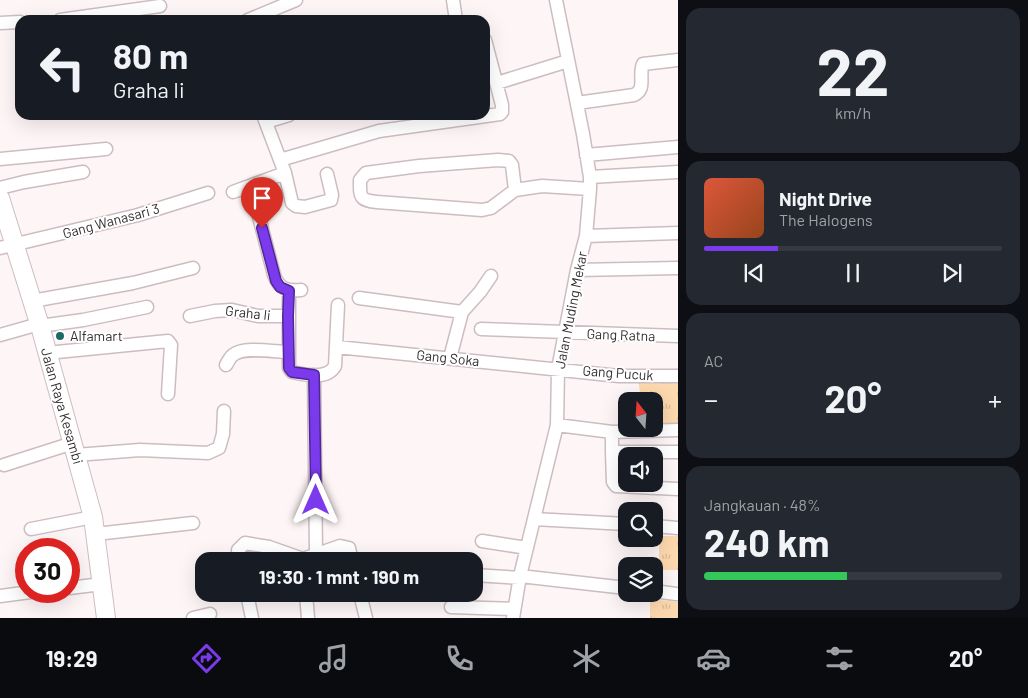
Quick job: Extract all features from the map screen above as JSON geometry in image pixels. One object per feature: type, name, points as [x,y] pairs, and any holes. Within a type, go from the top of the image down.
[{"type":"street","points":[[260,15],[296,0]]},
{"type":"street","points":[[453,0],[455,15]]},
{"type":"street","name":"Jalan Muding Mekar","points":[[514,614],[520,577],[557,425],[558,368],[586,236],[590,183],[577,103],[556,0]]},
{"type":"street","points":[[96,15],[160,6]]},
{"type":"street","points":[[0,23],[15,22]]},
{"type":"street","points":[[577,103],[639,93],[642,88],[641,69],[643,64],[678,60]]},
{"type":"street","points":[[497,83],[568,61]]},
{"type":"street","points":[[490,66],[497,83],[502,110],[498,115],[490,116]]},
{"type":"street","points":[[266,120],[285,173],[292,203],[299,207],[331,200],[332,195],[327,174]]},
{"type":"street","points":[[280,160],[379,131],[455,120]]},
{"type":"street","points":[[586,155],[678,147]]},
{"type":"street","points":[[0,159],[106,149]]},
{"type":"street","points":[[515,190],[512,165],[506,160],[393,169],[366,173],[360,180],[360,196],[367,201],[482,210],[490,208],[515,190],[678,172]]},
{"type":"street","points":[[0,188],[84,172]]},
{"type":"street","points":[[233,192],[285,173]]},
{"type":"street","name":"Gang Wanasari 3","points":[[7,246],[56,236],[138,215],[208,193]]},
{"type":"street","name":"Jalan Raya Kesambi","points":[[0,198],[7,246],[32,300],[75,449],[94,526],[106,618]]},
{"type":"street","points":[[258,213],[276,281],[280,287],[295,290],[288,316]]},
{"type":"street","points":[[586,236],[678,234]]},
{"type":"street","points":[[32,300],[134,283],[194,268]]},
{"type":"street","points":[[578,270],[678,268]]},
{"type":"street","points":[[450,358],[462,312],[491,276]]},
{"type":"street","points":[[359,298],[462,312]]},
{"type":"street","points":[[316,552],[314,375],[328,374],[332,372],[335,366],[338,306]]},
{"type":"street","points":[[0,335],[39,325],[83,320],[146,307]]},
{"type":"street","name":"Graha Ii","points":[[190,316],[232,310],[258,316],[288,316],[290,370],[292,372],[314,375]]},
{"type":"street","name":"Gang Ratna","points":[[481,329],[678,336]]},
{"type":"street","points":[[47,353],[168,341],[171,345],[168,394]]},
{"type":"street","name":"Gang Soka","points":[[337,347],[506,365],[558,368]]},
{"type":"street","points":[[226,365],[234,354],[240,352],[253,350],[289,352]]},
{"type":"street","name":"Gang Pucuk","points":[[558,368],[619,376],[678,376]]},
{"type":"street","points":[[4,464],[75,449],[189,453],[214,451],[219,448],[223,434],[224,411]]},
{"type":"street","points":[[557,425],[612,432],[678,430]]},
{"type":"street","points":[[612,432],[613,482],[616,486],[678,489]]},
{"type":"street","points":[[612,452],[678,452]]},
{"type":"street","points":[[534,519],[618,524]]},
{"type":"street","points":[[31,529],[192,523]]},
{"type":"street","points":[[663,527],[678,528]]},
{"type":"street","points":[[482,540],[527,548]]},
{"type":"street","points":[[239,552],[238,550],[245,543],[269,547],[282,552]]},
{"type":"street","points":[[322,552],[340,546],[349,548],[350,552]]},
{"type":"street","points":[[483,575],[520,577],[618,587]]},
{"type":"street","points":[[80,587],[102,584]]},
{"type":"street","points":[[663,592],[676,594]]},
{"type":"street","points":[[0,596],[15,594]]},
{"type":"street","points":[[249,602],[252,618]]},
{"type":"street","points":[[307,602],[308,618]]},
{"type":"street","points":[[362,602],[366,618]]},
{"type":"street","points":[[451,607],[514,614]]},
{"type":"street","points":[[193,618],[210,614]]},
{"type":"green space","points":[[678,376],[678,435],[663,431],[663,392],[640,392],[638,378]]},
{"type":"green space","points":[[663,536],[678,536],[678,570],[663,570],[663,557],[659,557],[659,547],[663,547]]},
{"type":"green space","points":[[663,600],[678,602],[678,618],[650,618],[650,602],[663,602]]},
{"type":"place","name":"Alfamart","points":[[60,336]]},
{"type":"route","points":[[262,228],[276,281],[280,287],[289,291],[289,368],[292,372],[314,375],[316,500]]}]
